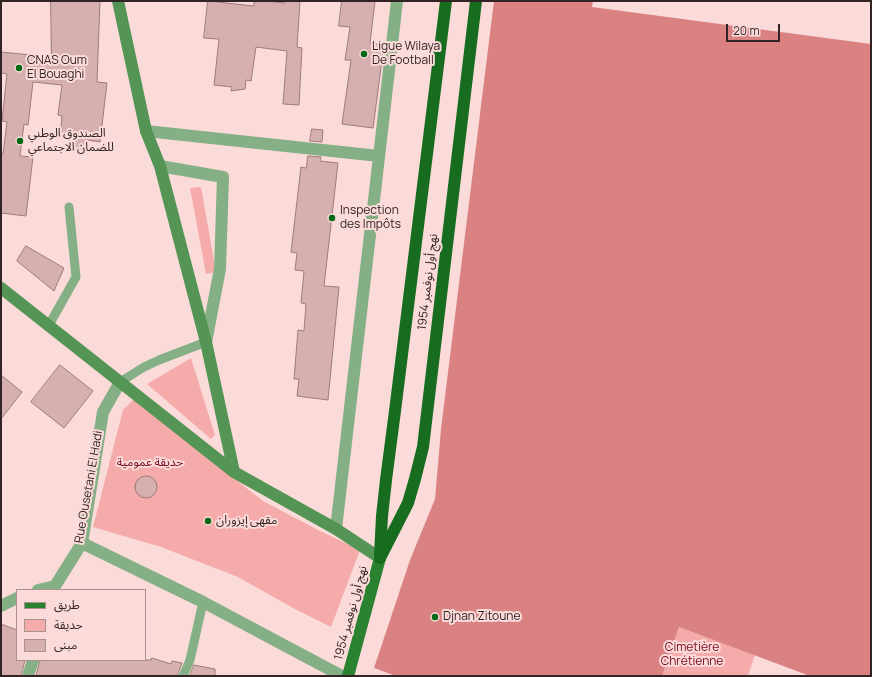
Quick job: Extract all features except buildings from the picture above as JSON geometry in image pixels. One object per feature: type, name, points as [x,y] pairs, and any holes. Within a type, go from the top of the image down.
[{"type":"highway","name":"نهج أول نوفمبر 1954","points":[[380,558],[382,516],[386,480],[446,1]]},
{"type":"highway","name":"نهج أول نوفمبر 1954","points":[[380,558],[408,503],[423,447],[476,1]]},
{"type":"main road","name":"نهج أول نوفمبر 1954","points":[[348,676],[380,558]]},
{"type":"street","points":[[118,1],[146,131],[160,166],[206,342],[234,472]]},
{"type":"street","points":[[336,529],[397,1]]},
{"type":"street","points":[[146,131],[379,156]]},
{"type":"street","points":[[160,166],[223,177],[220,269],[206,342]]},
{"type":"street","points":[[1,288],[234,472],[336,529],[380,558]]},
{"type":"street","name":"Rue Ousetani El Hadi","points":[[54,588],[82,543],[103,412],[120,382]]},
{"type":"street","points":[[82,543],[202,602],[342,676]]},
{"type":"street","points":[[1,606],[16,598]]},
{"type":"street","points":[[28,676],[33,661]]},
{"type":"lane","points":[[49,325],[76,277],[69,207]]},
{"type":"lane","points":[[120,382],[144,367],[159,360],[206,342]]},
{"type":"lane","points":[[183,676],[190,660],[202,602]]},
{"type":"green space","points":[[201,187],[216,272],[206,274],[190,188]]},
{"type":"green space","points":[[191,358],[215,435],[211,439],[147,384]]},
{"type":"green space","name":"حديقة عمومية","points":[[135,398],[263,501],[360,550],[331,627],[238,577],[161,547],[93,527],[123,410]]},
{"type":"green space","name":"Cimetière Chrétienne","points":[[679,627],[755,655],[748,676],[662,676]]},
{"type":"shaded area","points":[[494,1],[593,1],[592,7],[871,44],[871,676],[810,676],[679,627],[662,676],[396,676],[374,668],[410,560],[435,499],[441,429]]},
{"type":"place","name":"Ligue Wilaya De Football","points":[[364,54]]},
{"type":"place","name":"CNAS Oum El Bouaghi","points":[[19,68]]},
{"type":"place","name":"الصندوق الوطني للضمان الاجتماعي","points":[[20,141]]},
{"type":"place","name":"Inspection des Impôts","points":[[332,218]]},
{"type":"place","name":"مقهى إيزوران","points":[[208,521]]},
{"type":"place","name":"Djnan Zitoune","points":[[435,617]]}]
